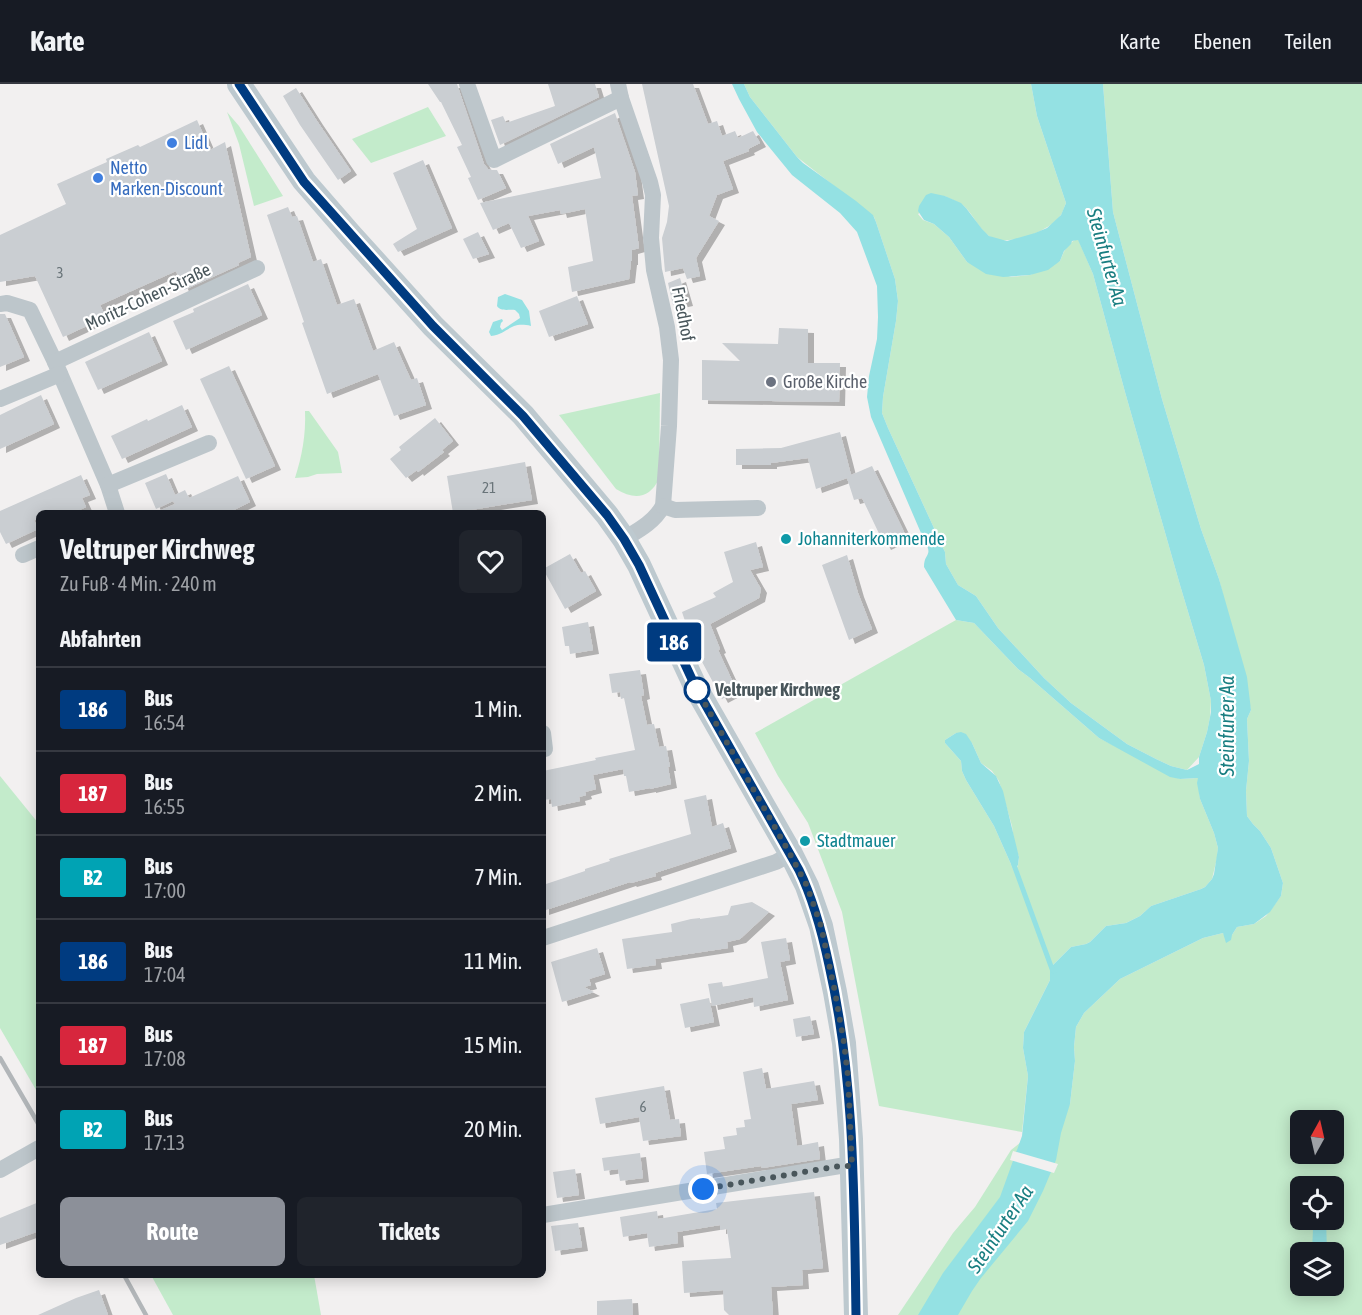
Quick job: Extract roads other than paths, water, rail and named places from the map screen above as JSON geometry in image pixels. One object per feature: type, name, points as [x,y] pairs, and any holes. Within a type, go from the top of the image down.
[{"type":"main road","points":[[239,84],[304,182],[433,326],[523,416],[607,515],[624,539],[639,565],[696,688],[807,886],[821,926],[835,992],[848,1077],[856,1315]]},
{"type":"street","points":[[467,84],[494,160],[620,91]]},
{"type":"street","name":"Friedhof","points":[[620,91],[653,195],[651,238],[654,270],[667,327],[671,360],[663,506]]},
{"type":"street","name":"Moritz-Cohen-Straße","points":[[0,399],[257,268]]},
{"type":"street","points":[[0,304],[7,303],[30,310],[58,368],[108,485],[114,510]]},
{"type":"street","points":[[108,485],[209,443]]},
{"type":"street","points":[[624,539],[647,525],[663,506],[675,510],[758,508]]},
{"type":"street","points":[[23,555],[36,549]]},
{"type":"street","points":[[546,937],[776,862],[790,854]]},
{"type":"street","points":[[0,1170],[36,1150]]},
{"type":"street","points":[[546,1215],[840,1166],[852,1166]]},
{"type":"water","name":"Steinfurter Aa","points":[[732,84],[744,84],[750,97],[803,163],[873,215],[895,279],[898,301],[882,413],[945,552],[946,564],[958,585],[976,596],[998,628],[1044,678],[1071,703],[1127,744],[1171,766],[1187,770],[1199,764],[1211,712],[1204,665],[1093,274],[1078,240],[1072,241],[1060,261],[1048,270],[1030,275],[1003,277],[986,274],[967,262],[949,237],[934,224],[924,220],[918,211],[926,195],[931,193],[961,203],[989,236],[1007,241],[1047,228],[1061,215],[1066,203],[1037,116],[1031,84],[1103,84],[1113,212],[1162,399],[1201,529],[1219,579],[1247,677],[1251,710],[1247,719],[1249,761],[1246,791],[1247,816],[1271,848],[1283,883],[1281,896],[1270,912],[1254,924],[1237,927],[1231,940],[1226,943],[1223,933],[1203,938],[1120,979],[1084,1013],[1076,1027],[1070,1104],[1056,1160],[1028,1221],[981,1278],[958,1315],[918,1315],[943,1273],[1000,1197],[1022,1136],[1028,1076],[1023,1048],[1024,1032],[1050,980],[1052,966],[1071,947],[1090,942],[1106,926],[1126,923],[1140,916],[1151,906],[1205,887],[1214,874],[1218,848],[1200,799],[1198,778],[1170,777],[1099,738],[1018,669],[974,623],[956,620],[924,567],[928,552],[927,545],[871,417],[867,397],[877,339],[877,286],[857,232],[840,213],[792,175],[757,132]]},
{"type":"water","points":[[505,294],[522,300],[529,311],[531,326],[513,326],[502,333],[491,336],[489,332],[493,322],[502,319],[500,327],[502,330],[520,318],[515,310],[503,310],[497,306],[498,297]]},
{"type":"water","points":[[961,732],[966,734],[972,743],[981,763],[996,776],[1003,791],[1019,857],[1014,871],[994,826],[966,780],[961,761],[945,743],[945,740]]},
{"type":"water","points":[[1313,1230],[1326,1230],[1327,1242],[1312,1242]]},
{"type":"waterway","points":[[1014,865],[1054,971]]},
{"type":"railway","points":[[0,1058],[36,1120]]},
{"type":"railway","points":[[126,1278],[146,1315]]},
{"type":"place","name":"Lidl","points":[[172,143]]},
{"type":"place","name":"Netto Marken-Discount","points":[[98,178]]},
{"type":"place","name":"Große Kirche","points":[[771,382]]},
{"type":"place","name":"Johanniterkommende","points":[[786,539]]},
{"type":"place","name":"Veltruper Kirchweg","points":[[697,690]]},
{"type":"place","name":"Stadtmauer","points":[[805,841]]}]
